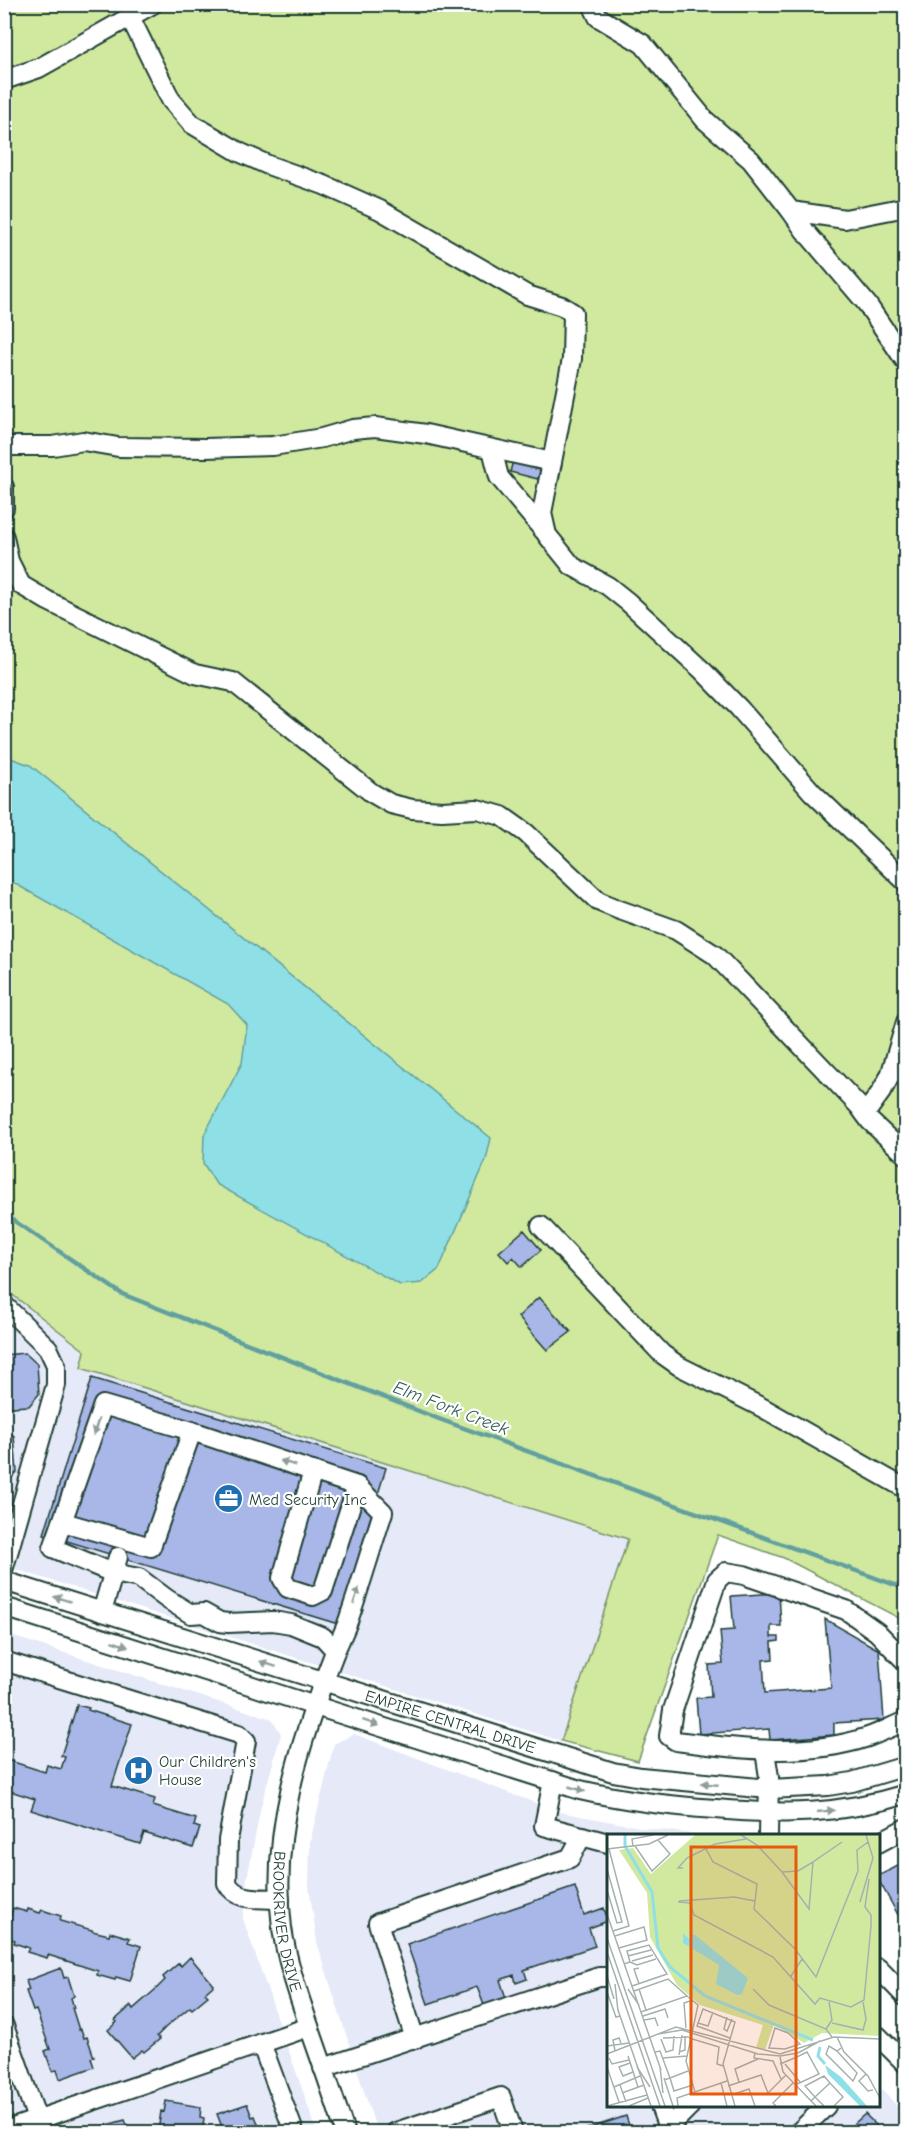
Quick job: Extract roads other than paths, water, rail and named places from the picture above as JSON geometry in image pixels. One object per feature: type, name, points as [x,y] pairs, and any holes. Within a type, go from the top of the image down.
[{"type":"street","points":[[4,80],[39,68],[153,4]]},
{"type":"street","points":[[575,4],[595,10],[643,44],[705,120],[751,160],[805,231],[867,304],[906,362]]},
{"type":"street","points":[[130,17],[171,100],[192,124],[249,156],[380,210],[527,295],[562,306],[573,313],[572,358],[542,513],[547,535]]},
{"type":"street","points":[[791,211],[845,219],[906,207]]},
{"type":"street","points":[[4,446],[54,446],[83,441],[118,447],[273,446],[322,438],[353,429],[375,427],[426,434],[552,462]]},
{"type":"street","points":[[492,449],[499,477],[572,566],[608,586],[704,671],[812,792],[906,882]]},
{"type":"street","points":[[4,487],[4,508]]},
{"type":"street","points":[[4,537],[9,561],[21,585],[48,601],[195,674],[233,682],[372,793],[392,804],[412,809],[442,811],[477,809],[502,816],[526,834],[598,900],[676,930],[715,955],[906,1155]]},
{"type":"street","points":[[865,1114],[890,1076],[906,1022]]},
{"type":"street","points":[[541,1226],[662,1354],[679,1366],[763,1408],[906,1489]]},
{"type":"street","points":[[4,1305],[13,1324],[48,1348],[56,1365],[56,1385],[4,1567]]},
{"type":"street","points":[[313,1471],[282,1578],[288,1588],[313,1596],[323,1591],[357,1486],[313,1471],[192,1431],[103,1406],[54,1548],[115,1565],[139,1578],[191,1614],[204,1613],[220,1622],[228,1623],[273,1621],[291,1624],[323,1637],[335,1650]]},
{"type":"street","points":[[63,1522],[151,1547],[192,1431]]},
{"type":"street","name":"BROOKRIVER DRIVE","points":[[345,2133],[286,1951],[280,1899],[279,1858],[286,1805],[316,1705],[346,1626],[383,1512],[357,1486]]},
{"type":"street","points":[[102,1612],[115,1565]]},
{"type":"street","points":[[906,1662],[877,1632],[846,1610],[744,1575],[726,1572],[717,1580],[673,1710],[669,1736],[676,1741],[765,1751],[818,1748],[867,1738],[906,1721]]},
{"type":"street","name":"EMPIRE CENTRAL DRIVE","points":[[4,1581],[612,1772],[769,1790],[836,1785],[862,1780],[906,1766]]},
{"type":"street","name":"EMPIRE CENTRAL DRIVE","points":[[4,1607],[553,1781],[627,1801],[768,1813],[806,1813],[855,1808],[906,1794]]},
{"type":"street","points":[[4,1661],[239,1734],[246,1741],[228,1840],[227,1883],[236,1894],[242,1896],[280,1899]]},
{"type":"street","points":[[765,1751],[769,1790],[768,1834]]},
{"type":"street","points":[[553,1781],[544,1826],[607,1842]]},
{"type":"street","points":[[880,1842],[906,1828]]},
{"type":"street","points":[[415,2039],[378,1923],[570,1858],[582,1836]]},
{"type":"street","points":[[880,1969],[906,1997]]},
{"type":"street","points":[[323,2068],[599,1977],[607,1977]]},
{"type":"street","points":[[4,2026],[12,2069],[37,2119]]},
{"type":"street","points":[[4,2130],[309,2027]]},
{"type":"street","points":[[261,2043],[294,2133]]},
{"type":"street","points":[[882,2045],[904,2060]]},
{"type":"street","points":[[396,2133],[501,2097],[513,2133]]},
{"type":"street","points":[[660,2107],[668,2128],[689,2107]]},
{"type":"street","points":[[799,2133],[825,2107]]},
{"type":"water","points":[[5,756],[30,765],[491,1138],[486,1160],[439,1269],[422,1283],[400,1285],[216,1184],[203,1163],[204,1135],[242,1063],[247,1025],[228,1004],[5,878]]},
{"type":"waterway","name":"Elm Fork Creek","points":[[4,1214],[122,1294],[439,1419],[906,1589]]},
{"type":"place","name":"Med Security Inc","points":[[228,1499]]},
{"type":"place","name":"Our Children's House","points":[[138,1770]]}]
